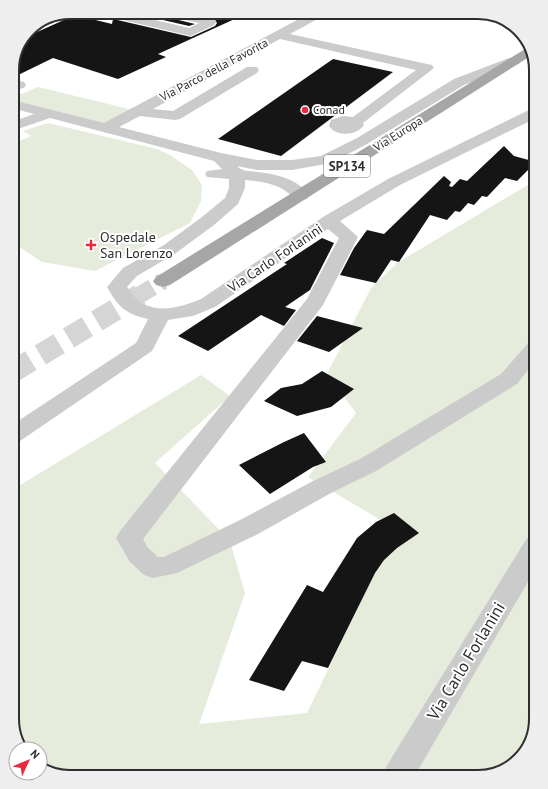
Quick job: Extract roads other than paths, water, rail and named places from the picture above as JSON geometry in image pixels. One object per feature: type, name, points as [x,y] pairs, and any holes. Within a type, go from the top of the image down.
[{"type":"main road","name":"Via Europa","points":[[163,281],[526,53]]},
{"type":"street","points":[[135,19],[191,32],[210,22],[197,19]]},
{"type":"street","name":"Via Parco della Favorita","points":[[107,128],[308,19]]},
{"type":"street","points":[[278,35],[427,68],[355,122]]},
{"type":"street","points":[[19,106],[192,149],[220,158],[257,165],[292,165],[325,160],[362,141],[459,82],[514,61]]},
{"type":"street","points":[[136,111],[175,116],[252,70]]},
{"type":"street","points":[[19,124],[51,113]]},
{"type":"street","name":"Via Carlo Forlanini","points":[[237,175],[237,188],[232,200],[208,221],[170,249],[130,272],[117,287],[125,302],[140,310],[160,315],[186,312],[208,303],[329,221],[394,182],[529,115]]},
{"type":"street","name":"Via Carlo Forlanini","points":[[192,149],[196,158],[213,174],[220,186],[219,198],[208,221]]},
{"type":"street","points":[[220,158],[237,175]]},
{"type":"street","points":[[213,174],[263,177],[280,181],[295,188],[300,195]]},
{"type":"street","points":[[329,221],[349,237],[316,301],[129,538],[139,555],[153,568],[168,566],[250,527],[322,487],[368,465],[509,379],[529,355]]},
{"type":"street","points":[[19,431],[145,347],[160,315]]},
{"type":"street","name":"Via Carlo Forlanini","points":[[401,770],[529,557]]},
{"type":"tunnel","points":[[138,296],[163,281]]},
{"type":"tunnel","points":[[19,368],[140,295]]},
{"type":"place","name":"Conad","points":[[305,110]]},
{"type":"place","name":"Ospedale San Lorenzo","points":[[91,245]]}]
